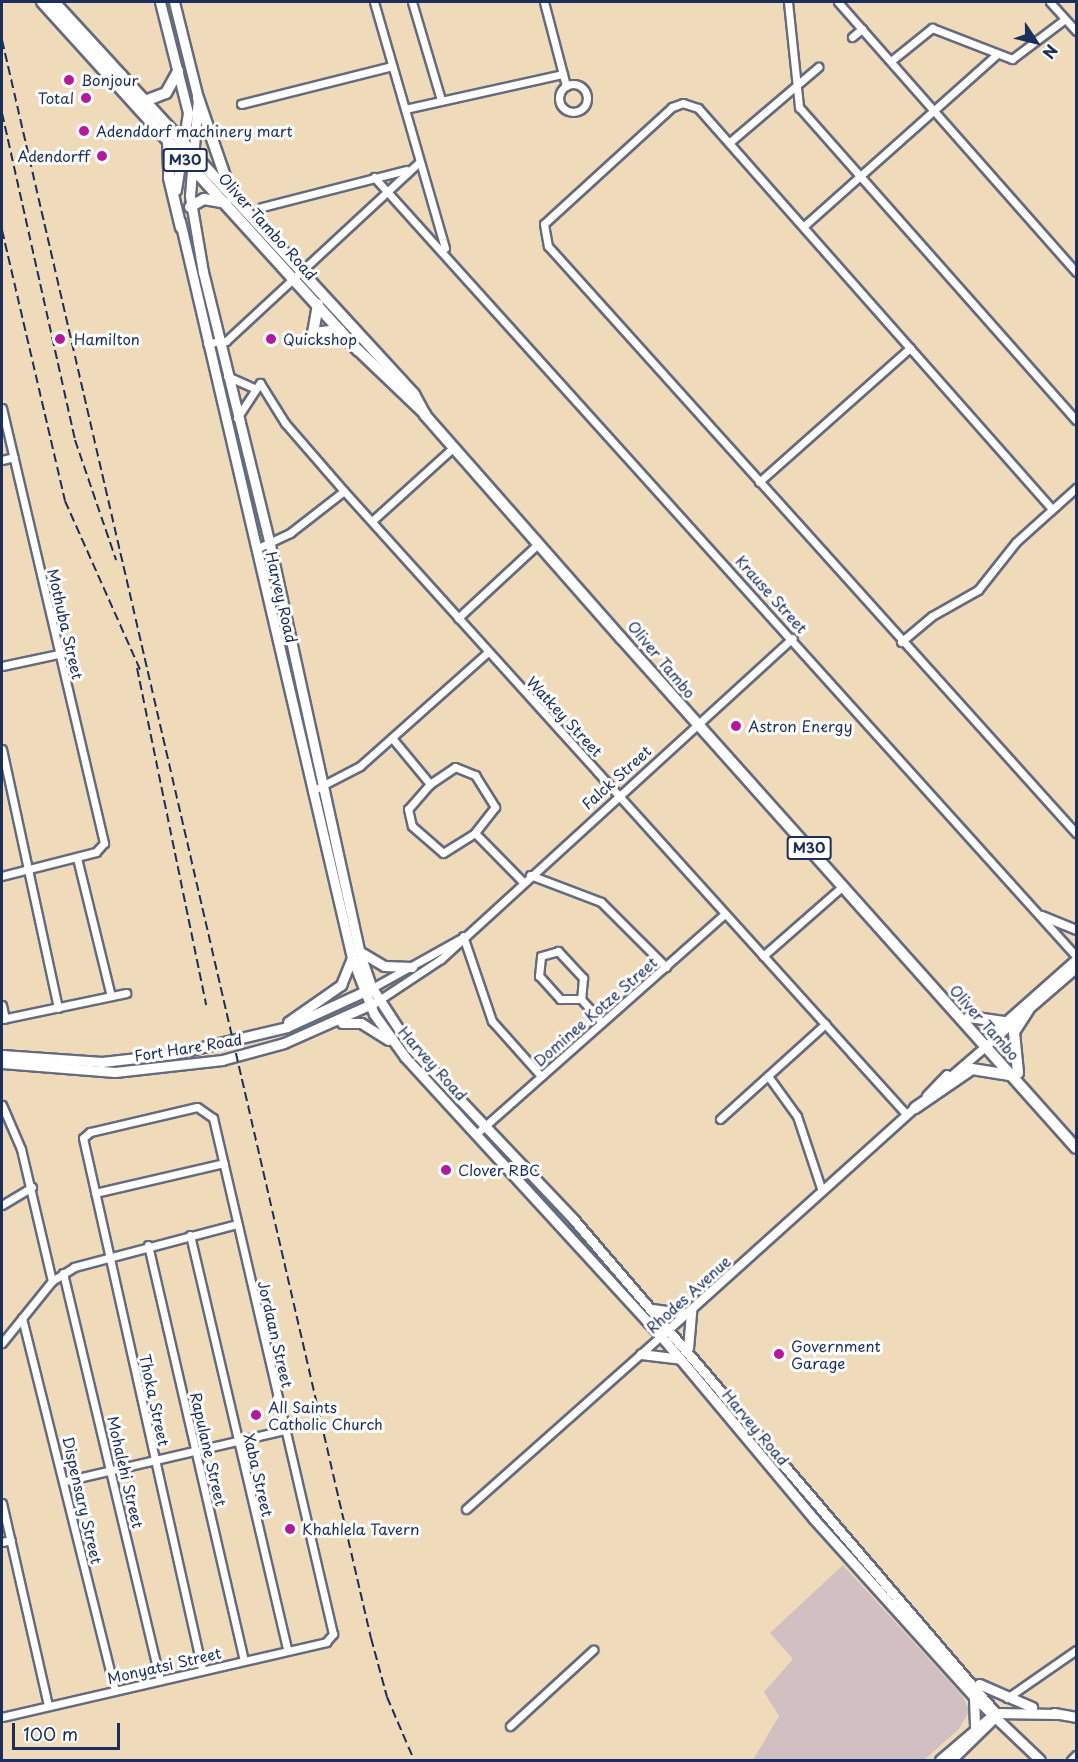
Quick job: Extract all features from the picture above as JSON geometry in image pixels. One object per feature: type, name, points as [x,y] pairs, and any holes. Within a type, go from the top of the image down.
[{"type":"main road","name":"Oliver Tambo Road","points":[[42,2],[180,155],[195,163]]},
{"type":"main road","name":"Oliver Tambo Road","points":[[54,2],[184,143],[195,163],[414,394],[426,415]]},
{"type":"main road","name":"Harvey Road","points":[[160,2],[188,113],[175,183],[181,228],[191,274],[312,791],[355,954],[368,990],[394,1045],[652,1309],[961,1669]]},
{"type":"main road","name":"Harvey Road","points":[[174,2],[198,98],[190,207],[202,272],[270,545],[324,787],[355,954]]},
{"type":"main road","points":[[145,101],[171,89],[178,71]]},
{"type":"main road","points":[[190,207],[208,198],[229,199],[198,98]]},
{"type":"main road","points":[[168,141],[169,178],[181,228]]},
{"type":"main road","points":[[191,274],[202,272]]},
{"type":"main road","name":"Oliver Tambo Road","points":[[297,273],[318,304],[340,330],[426,415],[614,625]]},
{"type":"main road","points":[[318,304],[314,333],[340,330]]},
{"type":"main road","name":"Oliver Tambo","points":[[614,625],[843,886],[987,1043],[1077,1148]]},
{"type":"main road","name":"Oliver Tambo","points":[[700,722],[969,1017],[987,1043]]},
{"type":"main road","points":[[265,1034],[326,999],[341,985],[355,954],[384,966],[412,967]]},
{"type":"main road","name":"Fort Hare Road","points":[[2,1055],[123,1061],[265,1034],[368,990]]},
{"type":"main road","name":"Harvey Road","points":[[374,1003],[480,1131],[661,1336],[814,1518],[974,1697],[995,1713],[1040,1761]]},
{"type":"main road","name":"Fort Hare Road","points":[[2,1063],[139,1071],[222,1059],[284,1043],[374,1003]]},
{"type":"main road","points":[[911,1111],[972,1069],[990,1068],[1015,1075],[1014,1032],[1029,1010]]},
{"type":"main road","points":[[969,1017],[1006,1022]]},
{"type":"main road","points":[[284,1043],[347,1020],[394,1045]]},
{"type":"main road","name":"Oliver Tambo","points":[[1015,1075],[1077,1140]]},
{"type":"main road","points":[[652,1309],[689,1312],[688,1351]]},
{"type":"main road","points":[[641,1354],[679,1359]]},
{"type":"main road","points":[[814,1518],[823,1510]]},
{"type":"main road","points":[[961,1669],[1004,1700],[1077,1717]]},
{"type":"main road","points":[[961,1669],[995,1713]]},
{"type":"main road","points":[[974,1697],[975,1727]]},
{"type":"main road","points":[[951,1761],[995,1713]]},
{"type":"main road","points":[[940,1761],[975,1727],[995,1713],[1058,1714]]},
{"type":"main road","points":[[987,1724],[1019,1738]]},
{"type":"street","name":"Krause Street","points":[[374,2],[446,251]]},
{"type":"street","points":[[412,2],[441,100]]},
{"type":"street","points":[[543,2],[566,86],[560,103],[568,112],[579,111],[586,101],[584,90],[566,86]]},
{"type":"street","points":[[788,2],[794,90],[799,107],[1077,420]]},
{"type":"street","points":[[838,2],[1077,272]]},
{"type":"street","points":[[1050,2],[1077,31]]},
{"type":"street","points":[[891,62],[932,28],[996,55],[1019,56],[1065,19]]},
{"type":"street","points":[[852,37],[862,29]]},
{"type":"street","points":[[804,226],[996,55]]},
{"type":"street","points":[[242,104],[392,66]]},
{"type":"street","points":[[730,142],[794,90],[818,67]]},
{"type":"street","points":[[405,109],[563,74]]},
{"type":"street","points":[[1052,509],[698,108],[677,104],[556,208],[542,236],[901,642],[1077,834]]},
{"type":"street","points":[[207,343],[219,344],[388,190],[406,170],[419,162]]},
{"type":"street","points":[[262,207],[406,170]]},
{"type":"street","name":"Krause Street","points":[[374,177],[446,251],[1042,916],[1077,958]]},
{"type":"street","points":[[759,482],[910,348]]},
{"type":"street","points":[[227,376],[257,386],[237,418]]},
{"type":"street","name":"Watkey Street","points":[[257,386],[285,423],[344,492],[488,652],[825,1024],[911,1111]]},
{"type":"street","name":"Mothuba Street","points":[[2,408],[104,846],[77,858]]},
{"type":"street","points":[[372,521],[454,447]]},
{"type":"street","points":[[2,460],[14,457]]},
{"type":"street","points":[[901,642],[932,615],[978,590],[1016,542],[1077,488]]},
{"type":"street","points":[[256,549],[270,545],[344,492]]},
{"type":"street","points":[[458,618],[539,543]]},
{"type":"street","name":"Falck Street","points":[[374,1003],[430,968],[793,638]]},
{"type":"street","points":[[312,791],[324,787],[392,738],[488,652]]},
{"type":"street","points":[[2,666],[58,654]]},
{"type":"street","points":[[392,738],[430,784]]},
{"type":"street","points":[[2,749],[58,1008]]},
{"type":"street","points":[[455,767],[475,775],[495,807],[475,833],[443,853],[412,826],[408,809],[430,784],[455,767]]},
{"type":"street","points":[[475,833],[523,882]]},
{"type":"street","points":[[2,876],[77,858],[111,996]]},
{"type":"street","points":[[531,875],[601,902],[666,967]]},
{"type":"street","points":[[763,956],[843,886]]},
{"type":"street","name":"Dominee Kotze Street","points":[[480,1131],[725,914]]},
{"type":"street","points":[[1042,916],[1077,930]]},
{"type":"street","points":[[461,938],[492,1021],[541,1076]]},
{"type":"street","name":"Falck Street","points":[[368,990],[461,938]]},
{"type":"street","points":[[581,999],[583,978],[571,959],[558,951],[541,956],[537,970],[547,988],[560,999],[581,999],[602,1022]]},
{"type":"street","points":[[987,1043],[1006,1022],[1077,958]]},
{"type":"street","points":[[987,1043],[1077,969]]},
{"type":"street","points":[[2,1005],[3,1019],[126,993]]},
{"type":"street","points":[[720,1119],[825,1024]]},
{"type":"street","name":"Rhodes Avenue","points":[[466,1509],[689,1312],[987,1043]]},
{"type":"street","points":[[768,1076],[797,1116],[822,1191]]},
{"type":"street","points":[[2,1105],[32,1188],[52,1281]]},
{"type":"street","name":"Jordaan Street","points":[[84,1136],[205,1109],[224,1163],[332,1637]]},
{"type":"street","name":"Thoka Street","points":[[84,1136],[202,1669]]},
{"type":"street","points":[[95,1193],[224,1163]]},
{"type":"street","points":[[2,1205],[32,1188]]},
{"type":"street","points":[[2,1342],[52,1281],[63,1273],[109,1254],[237,1224]]},
{"type":"street","name":"Xaba Street","points":[[190,1235],[287,1650]]},
{"type":"street","name":"Rapulane Street","points":[[148,1245],[244,1660]]},
{"type":"street","name":"Mohalehi Street","points":[[63,1273],[160,1678]]},
{"type":"street","name":"Dispensary Street","points":[[22,1318],[65,1481],[114,1690]]},
{"type":"street","points":[[65,1481],[284,1430]]},
{"type":"street","points":[[2,1503],[48,1706]]},
{"type":"street","points":[[2,1542],[11,1540]]},
{"type":"street","name":"Monyatsi Street","points":[[2,1717],[160,1678],[287,1650],[332,1637]]},
{"type":"street","points":[[510,1726],[592,1650]]},
{"type":"street","points":[[1004,1700],[1077,1650]]},
{"type":"street","points":[[1071,1761],[1077,1755]]},
{"type":"shaded area","points":[[843,1565],[961,1694],[970,1710],[959,1729],[924,1760],[753,1760],[779,1716],[764,1692],[793,1659],[770,1633]]},
{"type":"railway","points":[[2,40],[371,1638],[387,1697],[414,1760]]},
{"type":"railway","points":[[2,113],[75,440],[116,560]]},
{"type":"railway","points":[[2,230],[65,501],[142,674]]},
{"type":"railway","points":[[137,668],[206,1005]]},
{"type":"place","name":"Bonjour","points":[[69,80]]},
{"type":"place","name":"Total","points":[[86,98]]},
{"type":"place","name":"Adenddorf machinery mart","points":[[84,131]]},
{"type":"place","name":"Adendorff","points":[[102,156]]},
{"type":"place","name":"Hamilton","points":[[60,339]]},
{"type":"place","name":"Quickshop","points":[[271,339]]},
{"type":"place","name":"Astron Energy","points":[[736,726]]},
{"type":"place","name":"Clover RBC","points":[[446,1170]]},
{"type":"place","name":"Government Garage","points":[[779,1354]]},
{"type":"place","name":"All Saints Catholic Church","points":[[256,1415]]},
{"type":"place","name":"Khahlela Tavern","points":[[290,1529]]}]
